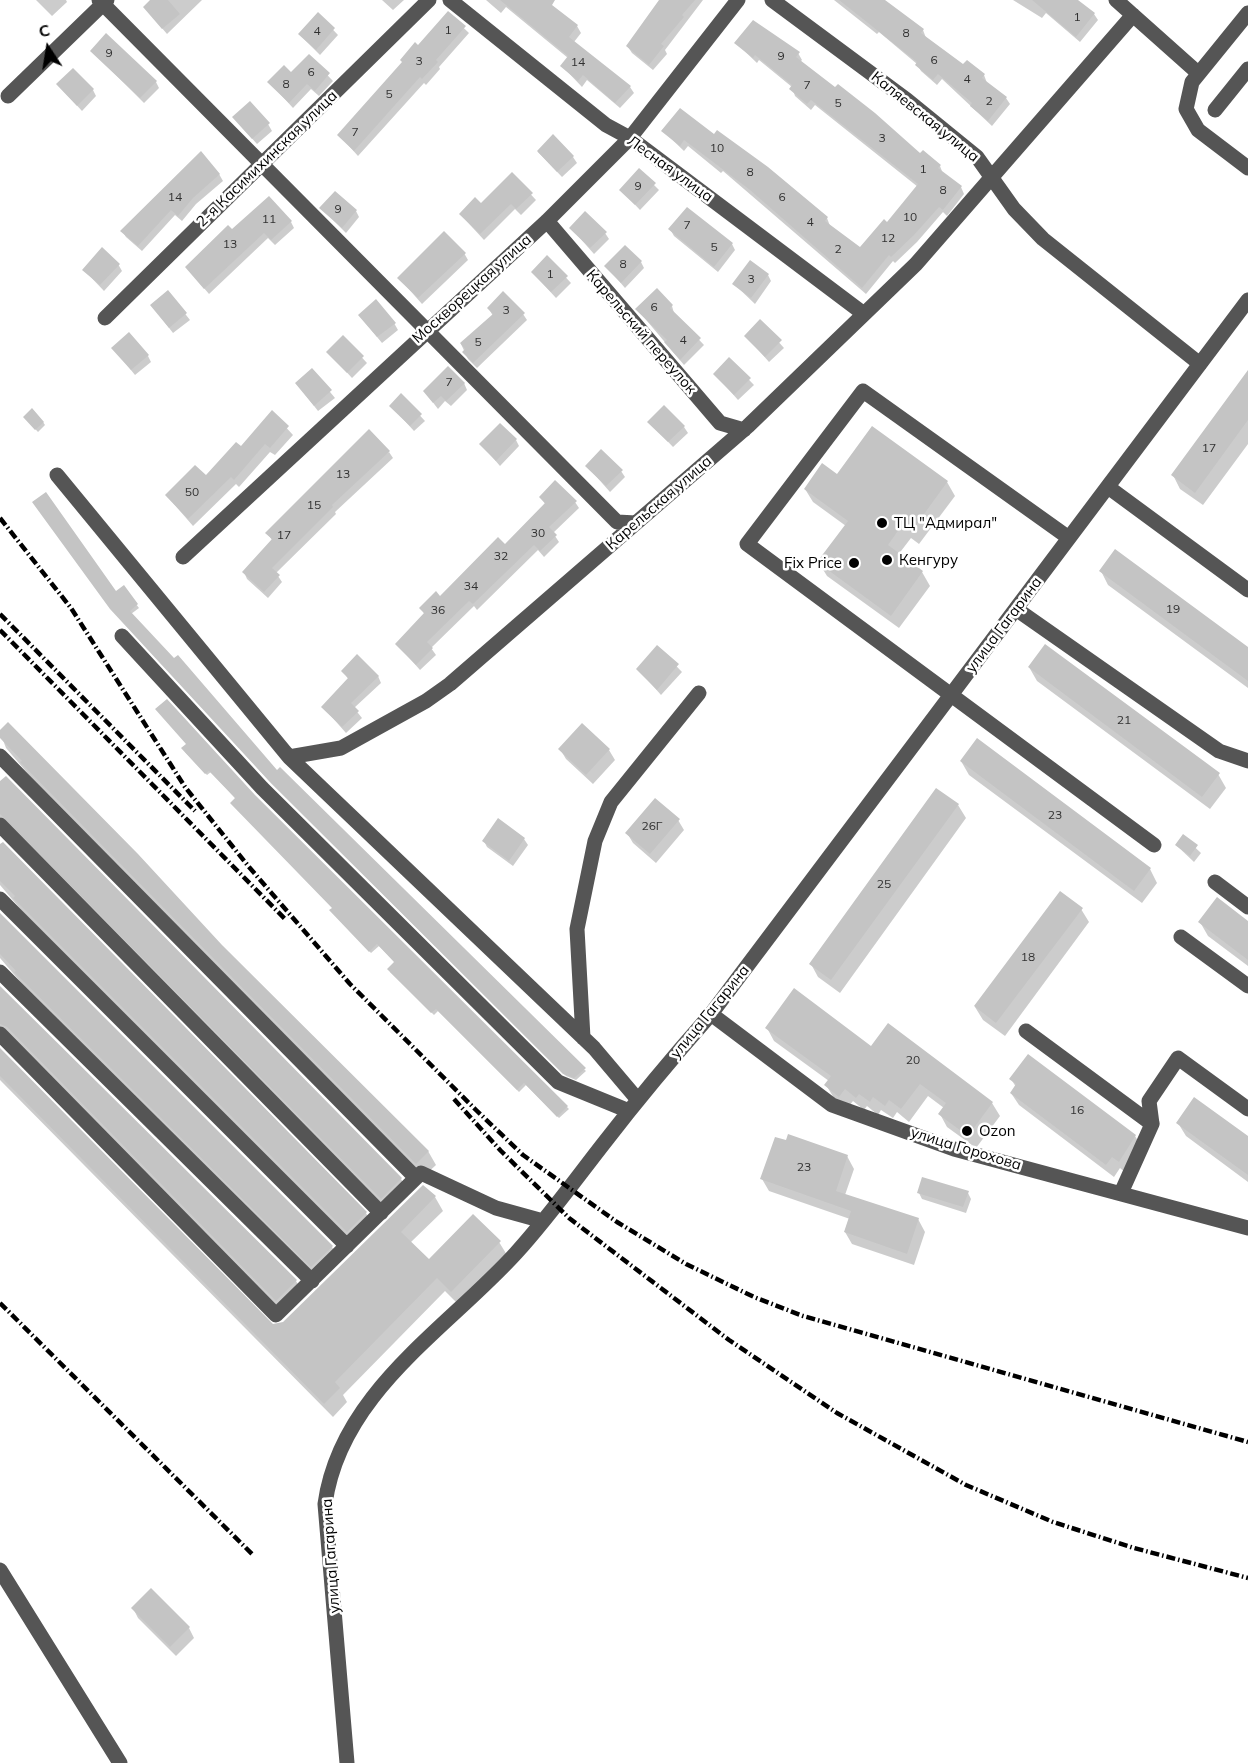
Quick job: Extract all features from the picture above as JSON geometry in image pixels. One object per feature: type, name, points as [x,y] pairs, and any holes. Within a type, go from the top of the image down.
[{"type":"street","name":"2-я Касимихинская улица","points":[[105,318],[429,0]]},
{"type":"street","name":"Лесная улица","points":[[450,0],[606,125],[630,138],[864,314]]},
{"type":"street","name":"Москворецкая улица","points":[[183,557],[426,330],[547,221],[630,138],[738,0]]},
{"type":"street","name":"Каляевская улица","points":[[772,0],[907,100],[977,157],[1014,209],[1043,239],[1200,364]]},
{"type":"street","points":[[1116,0],[1198,72]]},
{"type":"street","points":[[8,96],[103,1],[261,164],[617,522],[636,523]]},
{"type":"street","points":[[1248,12],[1198,72],[1188,95],[1186,110],[1198,130],[1248,168]]},
{"type":"street","name":"Карельская улица","points":[[290,757],[341,748],[426,701],[450,684],[744,430],[916,264],[1133,15]]},
{"type":"street","points":[[1232,32],[1248,31]]},
{"type":"street","points":[[1215,110],[1248,69]]},
{"type":"street","name":"Карельский переулок","points":[[547,221],[720,423],[744,430]]},
{"type":"street","name":"улица Гагарина","points":[[347,1763],[325,1504],[328,1480],[339,1450],[375,1395],[437,1326],[515,1254],[711,1014],[1248,300]]},
{"type":"street","points":[[1069,538],[863,391],[747,544],[1154,845]]},
{"type":"street","points":[[57,475],[290,757],[583,1038],[634,1106]]},
{"type":"street","points":[[1108,487],[1248,590]]},
{"type":"street","points":[[1016,609],[1219,751],[1248,761]]},
{"type":"street","points":[[122,636],[262,788],[558,1082],[634,1106]]},
{"type":"street","points":[[583,1038],[577,929],[595,841],[611,801],[699,693]]},
{"type":"street","points":[[0,756],[416,1178]]},
{"type":"street","points":[[0,825],[381,1213]]},
{"type":"street","points":[[1215,882],[1248,907]]},
{"type":"street","points":[[0,899],[347,1246]]},
{"type":"street","points":[[1180,937],[1248,986]]},
{"type":"street","points":[[0,972],[312,1281]]},
{"type":"street","name":"улица Горохова","points":[[711,1014],[832,1106],[954,1149],[1248,1228]]},
{"type":"street","points":[[1026,1031],[1152,1124]]},
{"type":"street","points":[[0,1034],[276,1316],[421,1173],[496,1208],[543,1221]]},
{"type":"street","points":[[1121,1193],[1152,1124],[1149,1101],[1178,1058],[1248,1109]]},
{"type":"street","points":[[0,1570],[120,1763]]},
{"type":"building","points":[[150,0],[168,0],[180,14],[162,29],[143,7]]},
{"type":"building","points":[[500,0],[555,0],[552,5],[578,25],[569,37],[631,86],[615,103],[583,75],[578,81],[560,66],[568,56]]},
{"type":"building","points":[[659,0],[695,0],[661,44],[664,46],[649,65],[626,46]]},
{"type":"building","points":[[839,0],[885,0],[924,29],[921,33],[963,64],[967,60],[985,74],[982,78],[1007,97],[988,121],[970,106],[972,103],[938,74],[933,80],[915,65],[917,62]]},
{"type":"building","points":[[1032,0],[1078,0],[1095,13],[1076,37]]},
{"type":"building","points":[[448,11],[466,26],[436,60],[438,62],[422,79],[420,77],[354,151],[337,135],[402,62],[400,60],[415,42],[418,45]]},
{"type":"building","points":[[318,12],[335,28],[316,50],[298,34]]},
{"type":"building","points":[[753,20],[800,52],[796,57],[835,87],[838,84],[920,153],[923,150],[941,165],[938,168],[962,186],[943,210],[939,207],[914,235],[891,257],[889,255],[862,288],[750,190],[684,140],[680,146],[661,131],[680,108],[714,134],[717,130],[768,167],[828,217],[825,221],[860,247],[884,219],[887,222],[918,184],[811,100],[807,104],[789,89],[792,85],[755,55],[753,58],[734,43]]},
{"type":"building","points":[[106,33],[157,81],[140,98],[90,51]]},
{"type":"building","points":[[309,54],[330,73],[315,91],[307,84],[289,103],[267,82],[284,65],[291,72]]},
{"type":"building","points":[[73,68],[94,89],[77,106],[56,84]]},
{"type":"building","points":[[250,101],[270,123],[252,139],[232,117]]},
{"type":"building","points":[[553,134],[574,156],[557,172],[537,151]]},
{"type":"building","points":[[201,151],[220,174],[193,198],[178,216],[171,210],[138,246],[120,231]]},
{"type":"building","points":[[639,168],[656,183],[635,205],[619,190]]},
{"type":"building","points":[[512,172],[533,193],[516,209],[511,204],[480,234],[459,214],[475,197],[481,203]]},
{"type":"building","points":[[335,191],[357,210],[342,228],[319,208]]},
{"type":"building","points":[[269,196],[292,221],[271,240],[264,233],[204,289],[185,267],[228,225],[232,229]]},
{"type":"building","points":[[687,207],[733,243],[714,267],[668,229]]},
{"type":"building","points":[[585,211],[607,232],[590,248],[569,228]]},
{"type":"building","points":[[444,231],[466,253],[418,298],[397,278]]},
{"type":"building","points":[[625,245],[642,261],[621,283],[604,266]]},
{"type":"building","points":[[102,247],[120,264],[100,285],[82,270]]},
{"type":"building","points":[[547,255],[568,276],[551,292],[531,272]]},
{"type":"building","points":[[750,260],[769,274],[751,298],[732,284]]},
{"type":"building","points":[[657,288],[673,305],[670,308],[701,338],[680,360],[664,342],[667,340],[635,309]]},
{"type":"building","points":[[168,290],[187,313],[169,328],[150,305]]},
{"type":"building","points":[[503,291],[525,313],[473,363],[462,352],[465,349],[460,343],[493,314],[487,308]]},
{"type":"building","points":[[376,299],[396,323],[377,337],[358,315]]},
{"type":"building","points":[[760,319],[782,340],[765,357],[744,336]]},
{"type":"building","points":[[129,332],[149,355],[131,370],[111,348]]},
{"type":"building","points":[[343,335],[364,356],[347,373],[326,352]]},
{"type":"building","points":[[729,357],[751,378],[734,395],[713,374]]},
{"type":"building","points":[[448,366],[465,383],[446,401],[441,396],[433,403],[423,391]]},
{"type":"building","points":[[312,368],[332,390],[314,406],[295,383]]},
{"type":"building","points":[[1248,370],[1248,420],[1195,493],[1171,475]]},
{"type":"building","points":[[401,393],[422,414],[410,426],[389,406]]},
{"type":"building","points":[[664,405],[685,426],[668,442],[647,422]]},
{"type":"building","points":[[32,408],[44,422],[35,430],[23,417]]},
{"type":"building","points":[[272,410],[289,426],[270,448],[265,444],[234,480],[231,477],[188,519],[165,495],[195,465],[206,475],[236,442],[241,446]]},
{"type":"building","points":[[500,423],[517,439],[496,461],[479,444]]},
{"type":"building","name":"ТЦ \"Адмирал\"","points":[[872,426],[948,481],[911,532],[902,525],[888,545],[923,571],[891,616],[817,562],[848,521],[804,489],[822,463],[837,474]]},
{"type":"building","points":[[369,429],[390,451],[332,505],[333,507],[272,568],[280,575],[264,592],[242,572],[272,539],[265,533]]},
{"type":"building","points":[[601,449],[623,470],[606,486],[585,466]]},
{"type":"building","points":[[555,480],[577,501],[549,527],[557,535],[540,551],[534,545],[473,604],[469,601],[427,642],[433,648],[416,665],[395,644],[424,613],[419,608],[436,591],[440,596],[498,537],[505,544],[545,503],[539,497]]},
{"type":"building","points":[[46,492],[116,591],[124,585],[138,604],[130,611],[174,658],[178,655],[277,770],[280,767],[586,1068],[574,1078],[563,1074],[269,781],[110,609],[32,502]]},
{"type":"building","points":[[1115,549],[1248,647],[1248,681],[1099,571]]},
{"type":"building","points":[[1045,644],[1220,773],[1202,797],[1028,667]]},
{"type":"building","points":[[657,645],[679,664],[657,690],[636,669]]},
{"type":"building","points":[[357,654],[379,676],[351,703],[359,711],[342,727],[321,707],[348,678],[341,671]]},
{"type":"building","points":[[167,699],[255,795],[568,1106],[557,1117],[524,1083],[517,1090],[436,1009],[431,1013],[387,969],[394,962],[377,944],[369,952],[329,910],[332,908],[230,803],[235,798],[209,771],[205,774],[181,748],[186,744],[155,709]]},
{"type":"building","points":[[8,722],[138,854],[222,945],[429,1151],[416,1164],[20,762],[22,761],[0,738],[0,730]]},
{"type":"building","points":[[582,723],[610,749],[586,775],[558,749]]},
{"type":"building","points":[[977,738],[1151,868],[1134,891],[960,761]]},
{"type":"building","points":[[6,776],[402,1178],[381,1199],[0,814],[0,781]]},
{"type":"building","points":[[936,788],[959,804],[831,980],[809,964]]},
{"type":"building","points":[[655,798],[680,819],[650,854],[625,833]]},
{"type":"building","points":[[498,818],[525,838],[509,861],[482,841]]},
{"type":"building","points":[[1183,834],[1198,845],[1190,856],[1175,845]]},
{"type":"building","points":[[3,842],[367,1212],[347,1232],[13,898],[15,896],[0,881],[0,844]]},
{"type":"building","points":[[1060,891],[1083,908],[996,1023],[974,1006]]},
{"type":"building","points":[[1217,897],[1248,921],[1248,960],[1198,922]]},
{"type":"building","points":[[0,913],[333,1246],[311,1267],[14,972],[16,971],[0,954]]},
{"type":"building","points":[[0,986],[297,1280],[276,1301],[7,1027],[0,1024]]},
{"type":"building","points":[[794,988],[871,1046],[888,1023],[993,1102],[968,1136],[938,1114],[946,1103],[920,1084],[901,1109],[889,1100],[885,1106],[873,1097],[870,1102],[859,1094],[856,1098],[845,1089],[839,1097],[824,1085],[831,1076],[765,1028]]},
{"type":"building","points":[[0,1048],[273,1324],[283,1322],[423,1185],[436,1196],[401,1232],[429,1259],[473,1214],[501,1241],[451,1292],[437,1278],[335,1382],[340,1388],[324,1404],[0,1076]]},
{"type":"building","points":[[1028,1054],[1136,1135],[1119,1162],[1112,1157],[1106,1165],[1010,1093],[1016,1084],[1009,1079]]},
{"type":"building","points":[[1194,1097],[1248,1136],[1248,1175],[1176,1123]]},
{"type":"building","points":[[788,1134],[848,1155],[836,1191],[919,1218],[907,1254],[844,1232],[851,1211],[760,1179],[775,1137],[786,1140]]},
{"type":"building","points":[[922,1177],[969,1191],[963,1207],[917,1193]]},
{"type":"building","points":[[151,1588],[190,1627],[170,1647],[131,1608]]},
{"type":"railway","points":[[0,518],[71,608],[185,787],[249,867],[350,984],[523,1155],[617,1222],[686,1264],[754,1297],[803,1316],[1248,1442]]},
{"type":"railway","points":[[0,614],[195,811]]},
{"type":"railway","points":[[0,630],[286,920]]},
{"type":"railway","points":[[454,1099],[501,1151],[569,1218],[729,1340],[837,1413],[966,1485],[1053,1522],[1134,1548],[1248,1578]]},
{"type":"railway","points":[[0,1303],[254,1556]]},
{"type":"place","name":"ТЦ \"Адмирал\"","points":[[882,523]]},
{"type":"place","name":"Кенгуру","points":[[887,560]]},
{"type":"place","name":"Fix Price","points":[[854,563]]},
{"type":"place","name":"Ozon","points":[[967,1131]]}]
